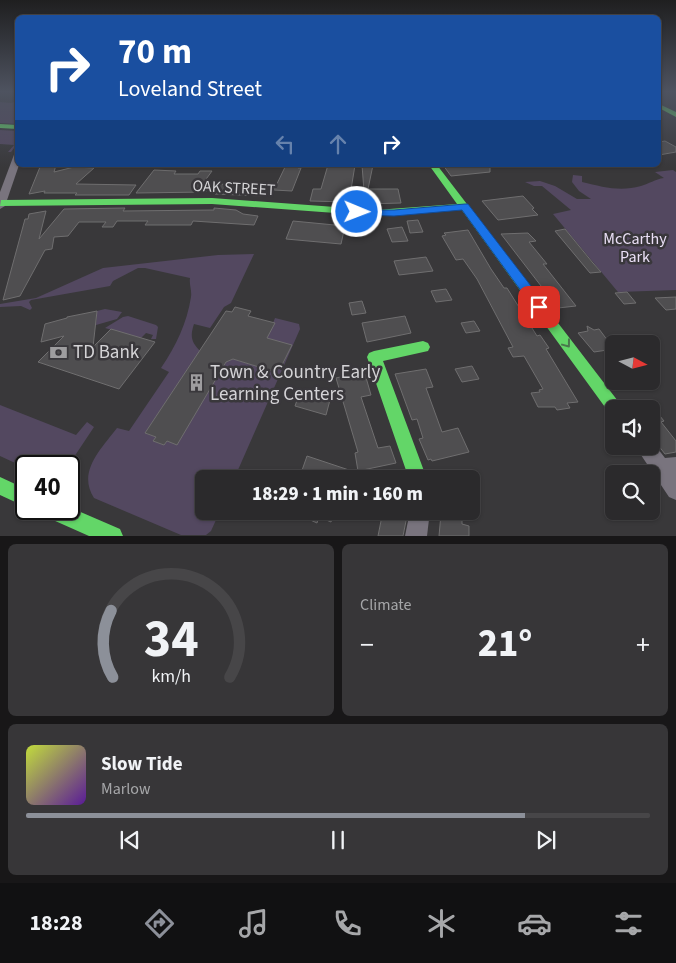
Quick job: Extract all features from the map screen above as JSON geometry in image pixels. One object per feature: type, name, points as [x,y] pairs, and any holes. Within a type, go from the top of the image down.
[{"type":"street","points":[[0,126],[15,127]]},
{"type":"street","points":[[0,204],[15,162]]},
{"type":"street","points":[[436,167],[609,400]]},
{"type":"street","name":"OAK STREET","points":[[0,204],[212,201],[376,213],[465,206]]},
{"type":"street","points":[[415,470],[374,357],[423,347]]},
{"type":"street","points":[[654,455],[668,468],[676,490]]},
{"type":"street","points":[[0,486],[15,493]]},
{"type":"street","points":[[76,520],[113,536]]},
{"type":"street","points":[[416,536],[419,520]]},
{"type":"green space","points":[[0,117],[15,117],[15,124],[0,123]]},
{"type":"green space","points":[[0,130],[15,131],[15,147],[11,152],[8,152],[14,145],[0,144]]},
{"type":"green space","name":"McCarthy Park","points":[[673,170],[676,172],[676,290],[618,292],[553,214],[571,210],[542,186],[534,186],[525,182],[540,181],[555,186],[577,199],[591,199],[579,191],[572,182],[573,175],[582,176],[582,182],[597,186],[626,189],[664,178],[655,172]]},
{"type":"green space","points":[[254,254],[231,303],[224,307],[210,328],[194,324],[192,339],[200,351],[145,433],[156,437],[154,441],[164,445],[167,441],[177,444],[226,362],[233,359],[275,372],[278,367],[282,367],[291,346],[267,338],[275,318],[299,324],[300,329],[238,470],[195,470],[195,520],[216,520],[211,531],[206,535],[181,535],[94,498],[89,488],[88,479],[93,461],[98,453],[117,428],[129,431],[169,372],[161,368],[176,343],[187,316],[191,297],[190,278],[138,268],[113,281],[110,286],[31,300],[29,302],[32,308],[30,310],[21,306],[0,307],[0,304],[36,298],[103,268],[218,255]]},
{"type":"green space","points":[[105,309],[122,312],[117,319],[96,325],[97,311]]},
{"type":"green space","points":[[128,316],[156,325],[158,327],[156,339],[151,339],[153,335],[146,333],[141,338],[105,328]]},
{"type":"green space","points":[[0,405],[76,435],[87,422],[94,427],[75,455],[15,455],[15,463],[0,456]]},
{"type":"building","points":[[665,141],[676,147],[676,152],[661,155],[661,142]]},
{"type":"building","points":[[40,167],[55,167],[54,172],[74,167],[94,168],[76,184],[136,185],[129,195],[75,195],[77,193],[44,193],[45,191],[29,194]]},
{"type":"building","points":[[285,167],[301,168],[292,191],[274,190]]},
{"type":"building","points":[[327,167],[355,167],[349,202],[310,201],[313,189],[321,189]]},
{"type":"building","points":[[362,167],[373,167],[368,189],[398,189],[401,203],[365,204]]},
{"type":"building","points":[[444,167],[490,167],[490,172],[451,176]]},
{"type":"building","points":[[154,170],[176,171],[174,174],[198,174],[200,171],[212,171],[204,182],[212,183],[206,192],[136,193]]},
{"type":"building","points":[[235,182],[269,184],[263,196],[215,194],[221,184],[233,185]]},
{"type":"building","points":[[523,196],[538,215],[498,220],[482,201]]},
{"type":"building","points":[[125,208],[123,211],[214,210],[214,208],[236,210],[243,214],[258,216],[254,225],[193,221],[191,225],[145,225],[148,221],[117,221],[113,227],[102,227],[106,222],[79,222],[68,236],[54,237],[52,249],[45,250],[20,296],[3,300],[25,219],[28,219],[29,214],[46,211],[39,239],[64,209]]},
{"type":"building","points":[[418,220],[423,232],[410,233],[407,221]]},
{"type":"building","points":[[293,221],[345,226],[341,244],[286,239]]},
{"type":"building","points":[[402,227],[408,241],[392,242],[387,229]]},
{"type":"building","points":[[565,229],[601,272],[590,273],[555,231]]},
{"type":"building","points":[[468,230],[504,288],[507,288],[537,336],[540,335],[549,348],[546,349],[578,402],[567,403],[570,408],[557,410],[555,407],[538,407],[531,393],[540,392],[539,390],[543,389],[524,356],[513,357],[508,348],[513,347],[477,279],[463,259],[456,260],[442,236],[446,235],[444,233]]},
{"type":"building","points":[[528,233],[536,241],[529,242],[547,264],[543,264],[576,306],[558,308],[501,234]]},
{"type":"building","points":[[426,257],[433,271],[399,275],[394,261]]},
{"type":"building","points":[[446,289],[452,300],[436,302],[431,291]]},
{"type":"building","points":[[627,292],[636,303],[624,304],[615,293]]},
{"type":"building","points":[[676,297],[676,309],[666,310],[655,298]]},
{"type":"building","points":[[362,301],[366,313],[352,315],[349,303]]},
{"type":"building","name":"Town & Country Early Learning Centers","points":[[235,307],[251,311],[248,316],[275,323],[267,338],[292,345],[281,367],[278,367],[275,372],[233,359],[226,362],[177,445],[167,441],[164,445],[153,441],[156,437],[145,433],[226,311],[232,312]]},
{"type":"building","points":[[97,311],[93,347],[111,329],[155,342],[119,389],[38,362],[64,336],[41,342],[45,324]]},
{"type":"building","points":[[405,316],[411,333],[367,342],[362,323]]},
{"type":"building","points":[[474,321],[480,331],[466,333],[461,323]]},
{"type":"building","points":[[587,326],[594,330],[599,329],[605,337],[605,350],[594,352],[578,333],[588,331]]},
{"type":"building","points":[[472,366],[479,379],[462,382],[455,369]]},
{"type":"building","points":[[426,369],[433,387],[426,388],[442,432],[458,428],[469,452],[432,461],[431,459],[428,460],[419,439],[423,438],[417,419],[412,420],[395,374]]},
{"type":"building","points":[[365,374],[371,395],[361,397],[378,448],[390,446],[396,463],[358,470],[355,453],[358,452],[336,378],[349,375],[350,378]]},
{"type":"building","points":[[300,392],[330,400],[326,415],[295,406]]},
{"type":"building","points":[[660,416],[664,421],[661,422],[676,441],[676,452],[665,454],[660,448]]},
{"type":"building","points":[[307,456],[349,470],[302,470]]},
{"type":"building","points":[[381,520],[406,520],[403,536],[378,536]]},
{"type":"building","points":[[440,520],[462,520],[462,524],[469,526],[469,536],[439,536]]},
{"type":"traffic: fast","points":[[0,126],[15,127]]},
{"type":"traffic: fast","points":[[434,167],[609,400]]},
{"type":"traffic: fast","points":[[1,203],[212,201],[376,213],[465,206]]},
{"type":"traffic: fast","points":[[415,470],[374,357],[423,347]]},
{"type":"traffic: fast","points":[[0,486],[15,493]]},
{"type":"traffic: fast","points":[[76,520],[113,536]]},
{"type":"place","name":"TD Bank","points":[[59,352]]},
{"type":"place","name":"Town & Country Early Learning Centers","points":[[196,383]]},
{"type":"route","points":[[357,212],[394,213],[465,206],[539,307]]}]
